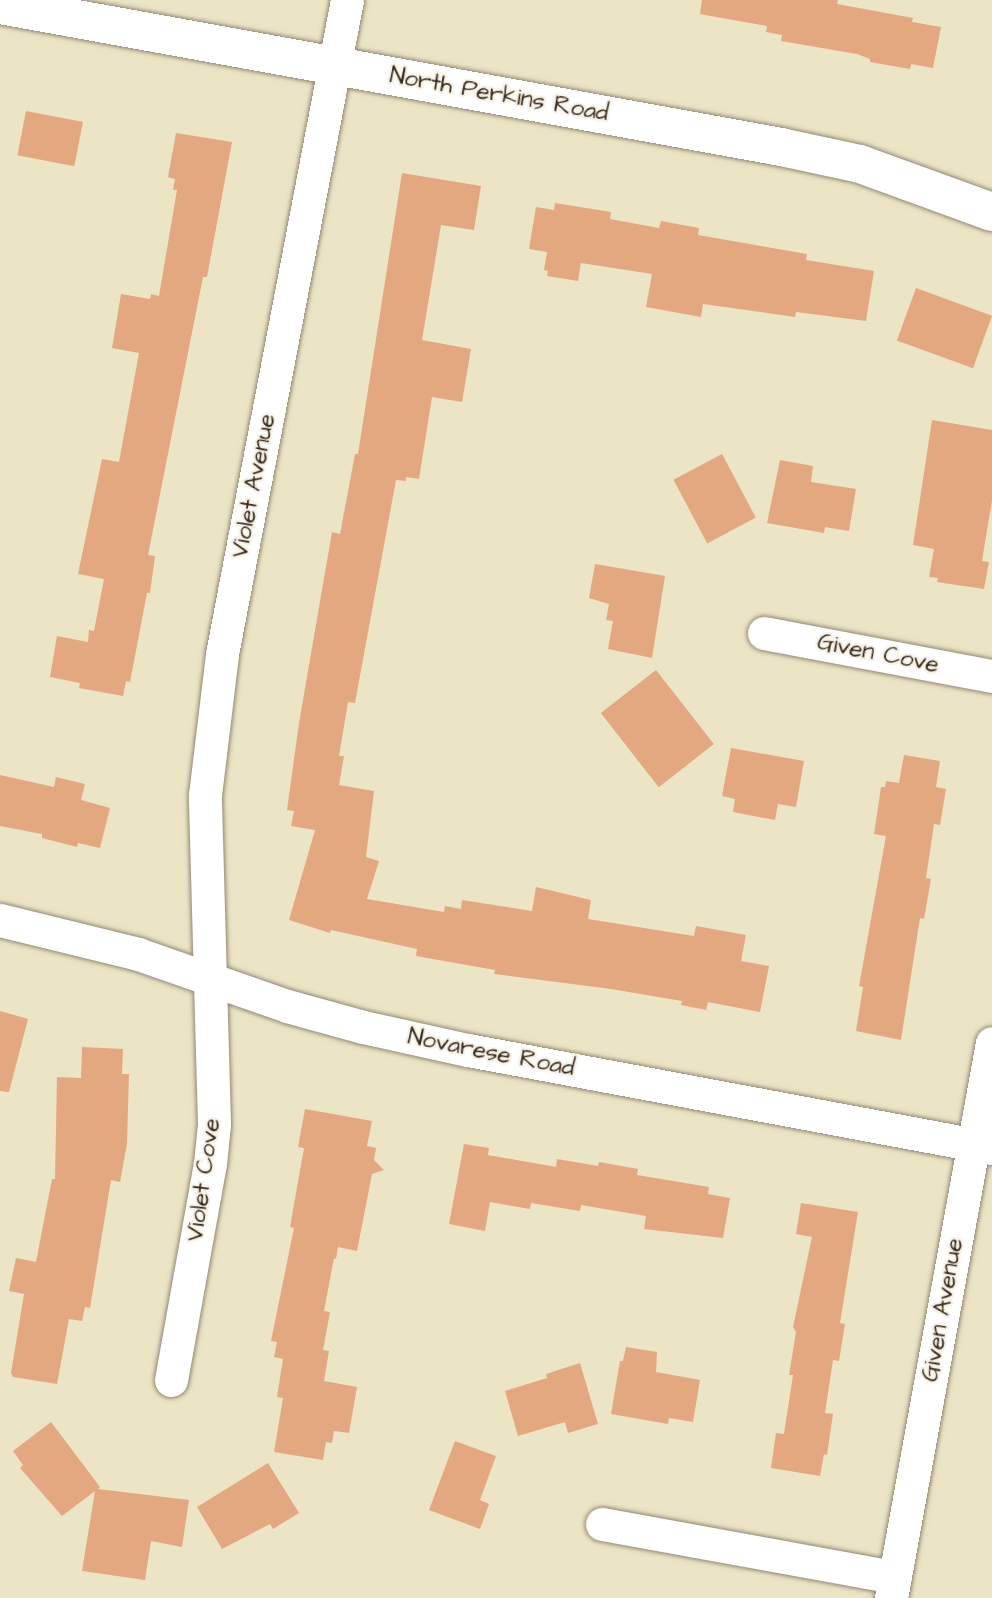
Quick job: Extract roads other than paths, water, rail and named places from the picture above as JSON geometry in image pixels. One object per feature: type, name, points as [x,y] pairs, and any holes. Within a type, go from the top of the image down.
[{"type":"street","name":"Violet Avenue","points":[[211,978],[205,795],[222,654],[347,0]]},
{"type":"street","name":"North Perkins Road","points":[[0,5],[860,164],[992,212]]},
{"type":"street","name":"Given Cove","points":[[764,633],[992,676]]},
{"type":"street","name":"Novarese Road","points":[[0,920],[138,954],[312,1013],[455,1048],[983,1147]]},
{"type":"street","name":"Violet Cove","points":[[171,1380],[210,1164],[214,1124],[211,978]]},
{"type":"street","name":"Given Avenue","points":[[601,1524],[892,1588],[983,1147],[992,1044]]}]
